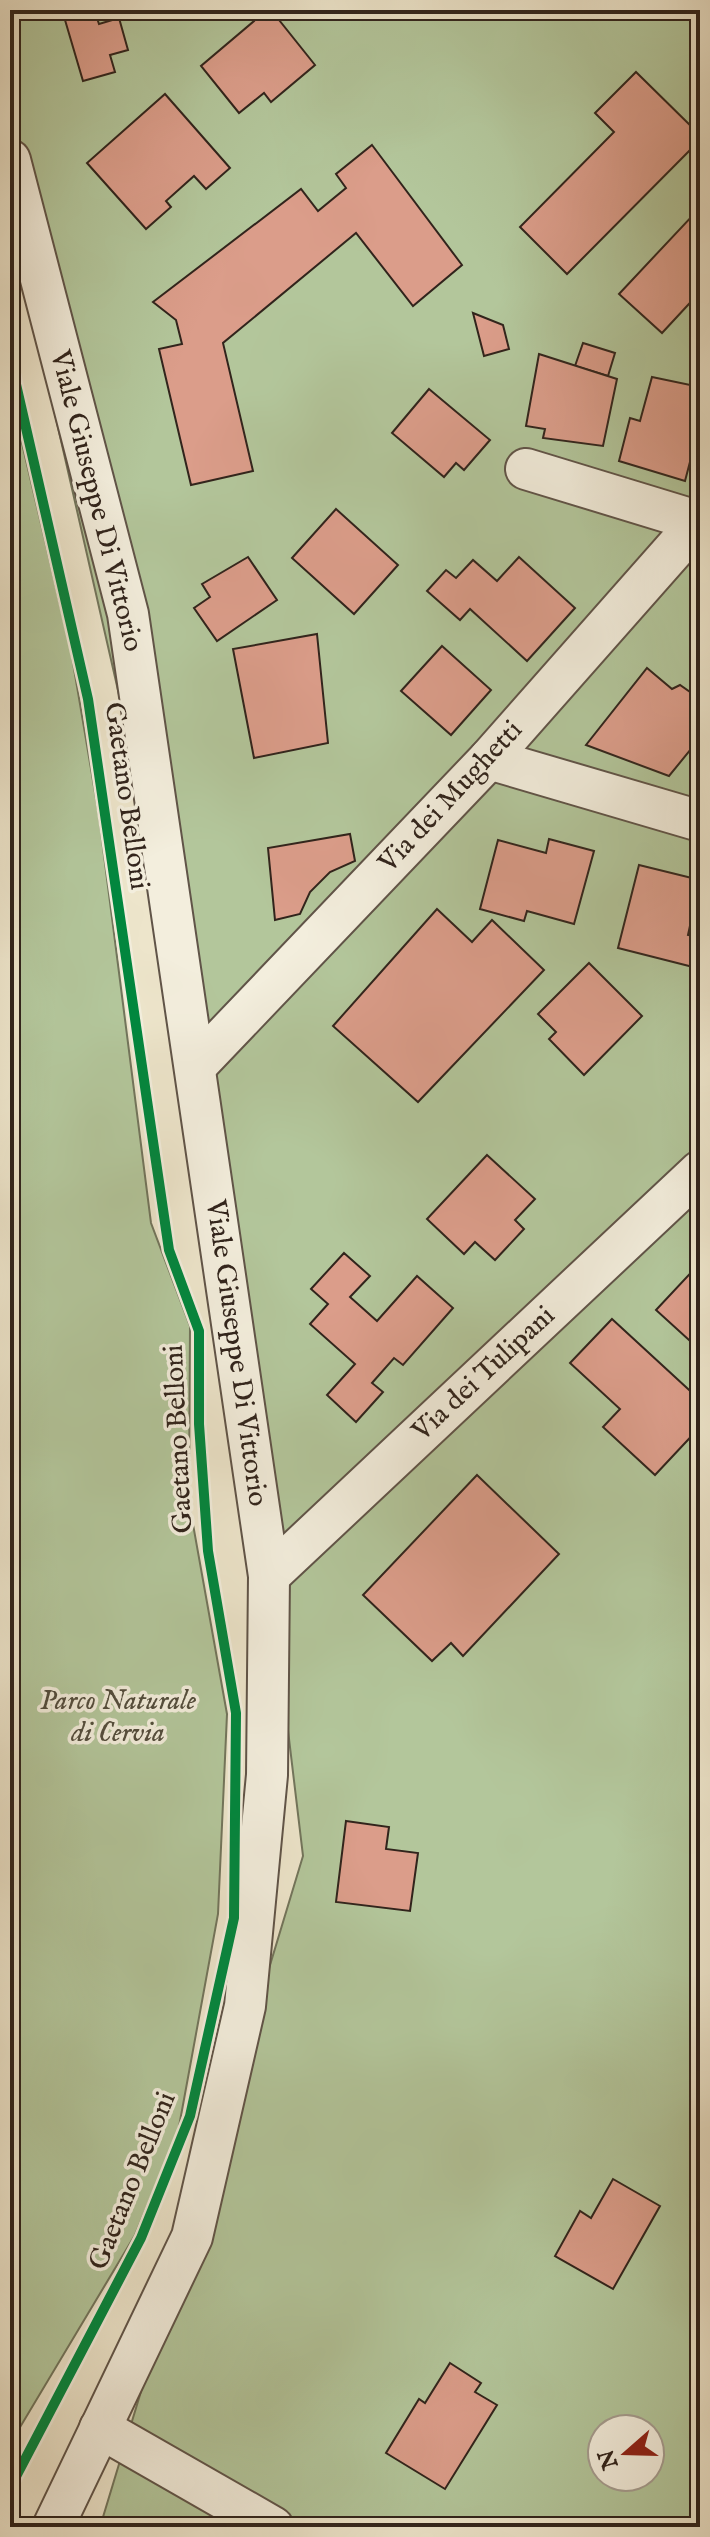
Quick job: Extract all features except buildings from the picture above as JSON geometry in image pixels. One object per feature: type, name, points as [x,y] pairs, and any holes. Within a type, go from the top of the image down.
[{"type":"street","name":"Viale Giuseppe Di Vittorio","points":[[10,160],[128,614],[269,1576],[267,1775],[245,2006],[192,2237],[53,2527]]},
{"type":"street","points":[[526,469],[700,521]]},
{"type":"street","name":"Via dei Mughetti","points":[[195,1067],[489,759],[700,521]]},
{"type":"street","points":[[489,759],[700,821]]},
{"type":"street","name":"Via dei Tulipani","points":[[269,1576],[700,1171]]},
{"type":"street","points":[[100,2428],[273,2527]]},
{"type":"green space","points":[[10,10],[700,10],[700,2527],[100,2527],[303,1856],[214,1111],[10,217]]},
{"type":"green space","name":"Parco Naturale di Cervia","points":[[10,392],[71,651],[99,816],[151,1223],[190,1326],[189,1502],[227,1714],[218,1914],[178,2132],[135,2235],[10,2444]]},
{"type":"cycle path","name":"Gaetano Belloni","points":[[10,358],[88,699],[169,1250],[199,1331],[199,1424],[208,1551],[236,1713],[234,1918],[190,2116],[141,2238],[10,2488]]}]
